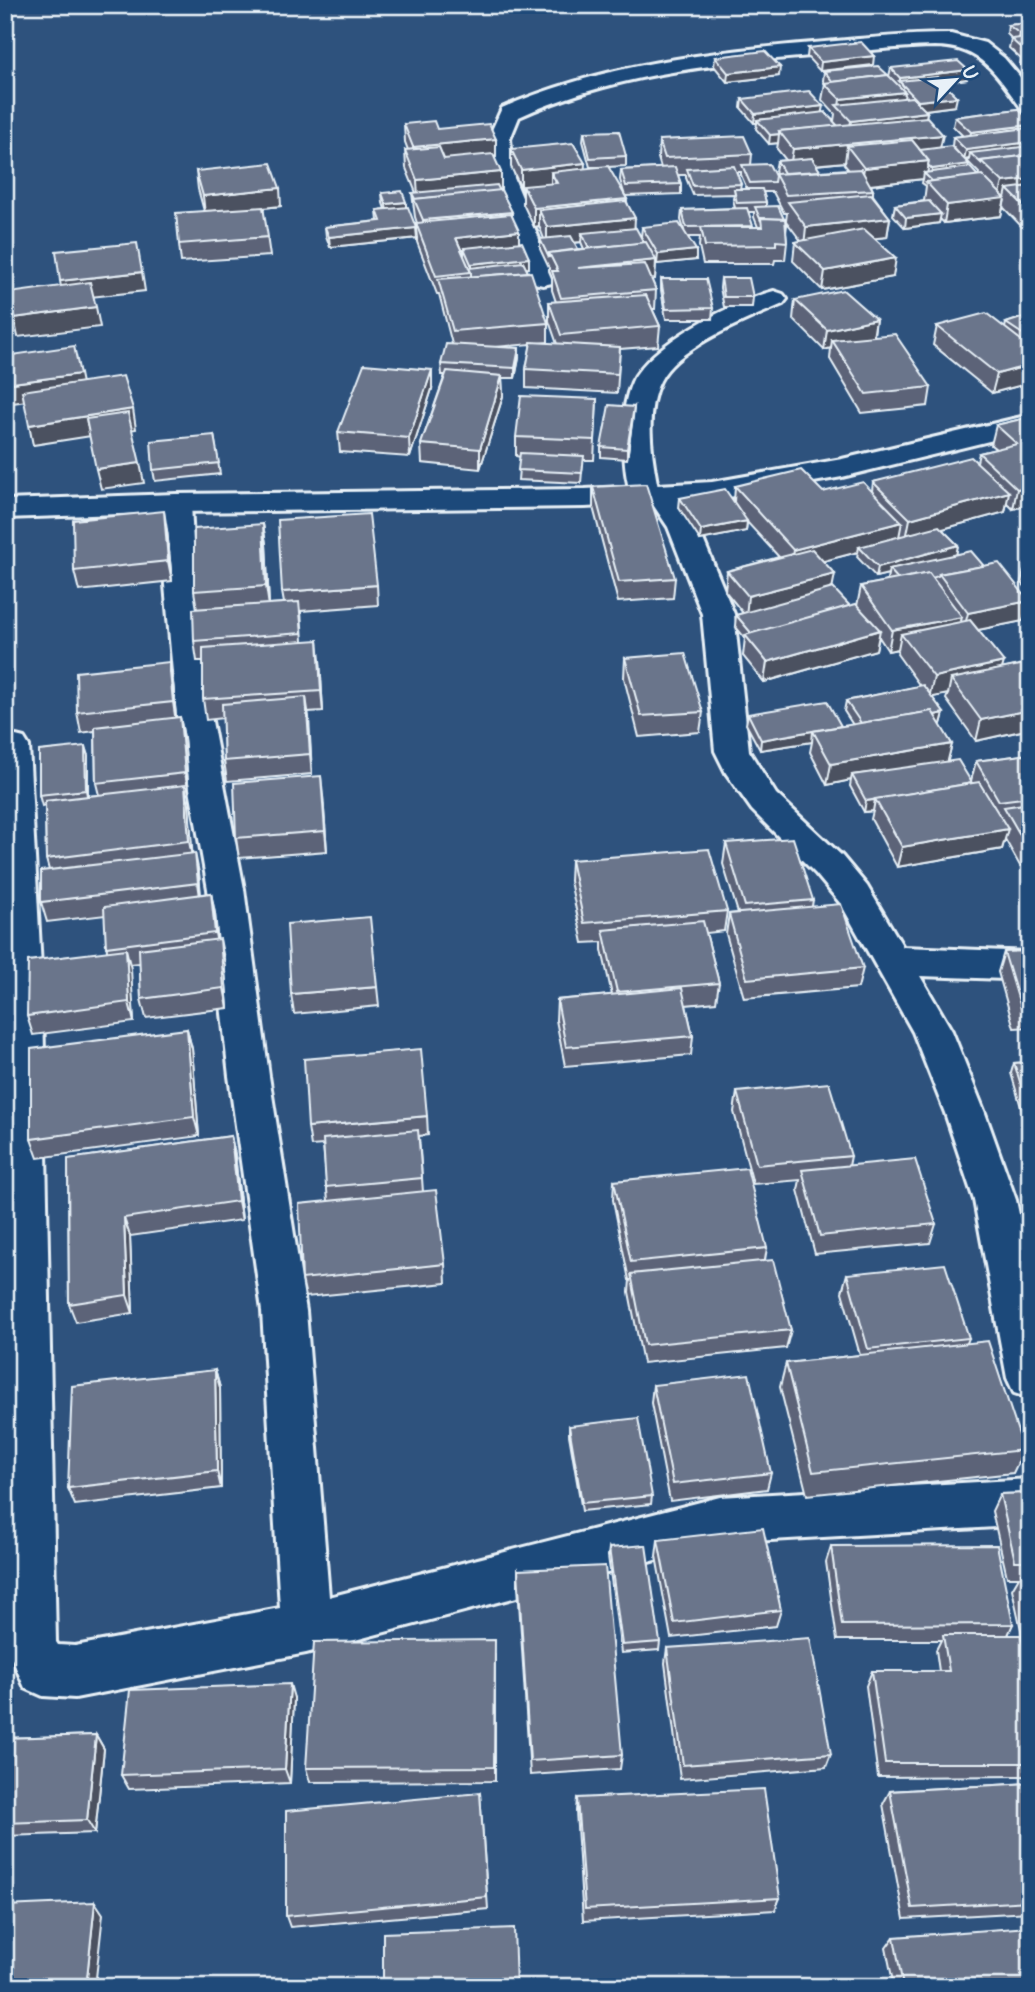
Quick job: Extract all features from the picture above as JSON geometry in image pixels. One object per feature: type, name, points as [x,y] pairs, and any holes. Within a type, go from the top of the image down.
[{"type":"street","points":[[543,278],[503,178],[499,139],[510,113],[538,99],[675,65],[738,55],[951,40],[977,46],[990,54],[1030,104]]},
{"type":"street","points":[[774,299],[724,321],[673,349],[645,381],[637,461],[653,495],[683,527],[718,614],[732,751],[743,773],[764,802],[829,864],[854,895],[932,1031],[965,1113],[995,1200],[1030,1378]]},
{"type":"street","points":[[5,509],[176,503],[653,495],[780,481],[1030,423]]},
{"type":"street","points":[[176,503],[180,585],[194,716],[226,889],[249,1076],[284,1311],[306,1628]]},
{"type":"street","points":[[12,746],[14,1006],[31,1645],[43,1670],[75,1672],[306,1628],[720,1520],[1030,1502]]},
{"type":"street","points":[[893,961],[1030,966]]},
{"type":"building","points":[[1030,23],[1030,33],[1020,34],[1008,25]]},
{"type":"building","points":[[1030,37],[1030,48],[1023,50],[1011,39]]},
{"type":"building","points":[[861,42],[874,56],[821,62],[808,48]]},
{"type":"building","points":[[765,51],[780,67],[728,73],[715,57]]},
{"type":"building","points":[[958,61],[968,70],[900,78],[891,68]]},
{"type":"building","points":[[878,66],[888,75],[833,82],[824,71]]},
{"type":"building","points":[[888,75],[905,92],[840,99],[824,83]]},
{"type":"building","points":[[937,77],[957,97],[918,101],[899,81]]},
{"type":"building","points":[[809,91],[823,106],[755,114],[742,99]]},
{"type":"building","points":[[912,97],[927,112],[851,121],[836,105]]},
{"type":"building","points":[[1018,109],[1030,120],[1030,125],[971,132],[955,117]]},
{"type":"building","points":[[825,112],[838,126],[779,131],[779,134],[770,135],[757,120]]},
{"type":"building","points":[[927,117],[943,135],[793,149],[779,131]]},
{"type":"building","points":[[434,121],[437,129],[489,124],[496,139],[413,147],[404,124]]},
{"type":"building","points":[[1027,128],[1030,131],[1030,142],[966,150],[953,137]]},
{"type":"building","points":[[619,131],[626,156],[590,158],[584,132]]},
{"type":"building","points":[[744,136],[752,154],[665,158],[659,140]]},
{"type":"building","points":[[912,140],[929,161],[864,168],[847,146]]},
{"type":"building","points":[[573,143],[585,163],[521,170],[511,149]]},
{"type":"building","points":[[951,146],[969,164],[932,169],[920,150]]},
{"type":"building","points":[[1030,146],[1030,155],[981,163],[970,153]]},
{"type":"building","points":[[439,147],[444,159],[493,154],[501,172],[417,180],[405,150]]},
{"type":"building","points":[[1030,155],[1030,179],[1003,182],[981,161]]},
{"type":"building","points":[[812,158],[820,171],[784,173],[777,161]]},
{"type":"building","points":[[271,163],[280,188],[203,196],[196,171]]},
{"type":"building","points":[[769,164],[775,176],[774,182],[750,183],[742,165]]},
{"type":"building","points":[[608,166],[627,199],[534,208],[523,186],[557,183],[551,172]]},
{"type":"building","points":[[734,166],[741,184],[693,186],[687,169]]},
{"type":"building","points":[[675,167],[681,184],[626,186],[621,170]]},
{"type":"building","points":[[970,167],[978,176],[932,181],[924,173]]},
{"type":"building","points":[[861,169],[873,190],[786,195],[775,174]]},
{"type":"building","points":[[982,175],[1005,198],[947,205],[926,182]]},
{"type":"building","points":[[497,185],[500,191],[415,199],[412,193]]},
{"type":"building","points":[[1030,186],[1030,208],[1027,209],[1007,189]]},
{"type":"building","points":[[734,189],[762,189],[766,202],[737,203]]},
{"type":"building","points":[[501,190],[512,212],[423,220],[414,199]]},
{"type":"building","points":[[402,191],[406,202],[386,204],[382,193]]},
{"type":"building","points":[[871,194],[890,218],[806,227],[788,202]]},
{"type":"building","points":[[626,201],[635,218],[547,227],[539,210]]},
{"type":"building","points":[[929,201],[941,214],[906,218],[895,205]]},
{"type":"building","points":[[778,206],[784,219],[761,218],[761,221],[755,207]]},
{"type":"building","points":[[263,207],[268,237],[179,244],[176,213]]},
{"type":"building","points":[[408,207],[416,228],[329,237],[325,227],[381,221],[377,210]]},
{"type":"building","points":[[747,208],[753,226],[686,227],[682,210]]},
{"type":"building","points":[[511,214],[519,231],[456,238],[471,272],[436,276],[416,223]]},
{"type":"building","points":[[761,218],[785,219],[787,242],[776,241],[776,245],[705,246],[701,227],[762,227]]},
{"type":"building","points":[[679,223],[696,250],[658,254],[642,227]]},
{"type":"building","points":[[636,228],[644,243],[589,248],[582,233]]},
{"type":"building","points":[[864,229],[896,258],[825,271],[795,242]]},
{"type":"building","points":[[571,236],[578,249],[549,253],[549,258],[540,239]]},
{"type":"building","points":[[522,242],[529,258],[471,264],[464,248]]},
{"type":"building","points":[[646,242],[656,260],[578,268],[645,264],[656,290],[561,298],[552,271],[558,271],[549,253]]},
{"type":"building","points":[[137,243],[142,272],[60,281],[56,251]]},
{"type":"building","points":[[523,262],[528,272],[471,277],[469,268]]},
{"type":"building","points":[[531,272],[548,323],[453,331],[438,279]]},
{"type":"building","points":[[721,278],[749,278],[753,297],[724,297]]},
{"type":"building","points":[[661,279],[706,279],[713,308],[666,309]]},
{"type":"building","points":[[90,282],[96,307],[14,318],[9,293]]},
{"type":"building","points":[[843,290],[876,319],[827,330],[795,300]]},
{"type":"building","points":[[646,295],[660,326],[561,335],[549,302]]},
{"type":"building","points":[[986,313],[1030,347],[1030,365],[997,374],[937,326]]},
{"type":"building","points":[[1030,315],[1030,339],[1006,323]]},
{"type":"building","points":[[895,334],[931,387],[866,394],[832,340]]},
{"type":"building","points":[[531,342],[620,347],[618,374],[526,369]]},
{"type":"building","points":[[446,344],[519,348],[515,368],[441,364]]},
{"type":"building","points":[[74,346],[80,374],[5,384],[5,356]]},
{"type":"building","points":[[364,364],[432,370],[409,438],[338,432]]},
{"type":"building","points":[[447,371],[502,376],[480,449],[421,444]]},
{"type":"building","points":[[123,376],[133,409],[29,425],[22,391]]},
{"type":"building","points":[[521,396],[597,399],[595,440],[516,437]]},
{"type":"building","points":[[609,405],[634,407],[627,449],[601,447]]},
{"type":"building","points":[[128,413],[140,463],[96,469],[86,419]]},
{"type":"building","points":[[1030,417],[1030,486],[1017,489],[979,453],[1017,444],[996,425]]},
{"type":"building","points":[[214,435],[219,463],[153,470],[151,441]]},
{"type":"building","points":[[520,453],[584,456],[582,473],[518,470]]},
{"type":"building","points":[[971,457],[1009,492],[910,519],[873,482]]},
{"type":"building","points":[[801,470],[823,492],[863,482],[902,522],[793,550],[735,486]]},
{"type":"building","points":[[646,484],[675,578],[619,582],[593,487]]},
{"type":"building","points":[[725,489],[747,521],[701,530],[680,498]]},
{"type":"building","points":[[164,511],[168,561],[74,571],[73,520]]},
{"type":"building","points":[[369,514],[377,585],[282,592],[278,520]]},
{"type":"building","points":[[263,524],[266,586],[194,591],[194,529]]},
{"type":"building","points":[[939,526],[958,545],[878,567],[859,547]]},
{"type":"building","points":[[812,549],[835,574],[748,596],[727,571]]},
{"type":"building","points":[[971,551],[984,566],[939,574],[932,578],[929,573],[898,579],[889,569]]},
{"type":"building","points":[[999,563],[1029,601],[968,613],[939,574]]},
{"type":"building","points":[[929,573],[962,617],[892,630],[861,586]]},
{"type":"building","points":[[833,588],[850,606],[752,634],[736,615]]},
{"type":"building","points":[[299,602],[302,633],[194,641],[193,609]]},
{"type":"building","points":[[856,604],[880,630],[767,662],[745,635]]},
{"type":"building","points":[[970,620],[1004,662],[934,677],[901,634]]},
{"type":"building","points":[[318,640],[321,691],[203,699],[203,648]]},
{"type":"building","points":[[685,653],[703,712],[641,716],[625,658]]},
{"type":"building","points":[[169,662],[173,702],[77,712],[76,672]]},
{"type":"building","points":[[1030,663],[1030,710],[981,720],[951,679]]},
{"type":"building","points":[[923,685],[944,713],[934,715],[932,711],[861,723],[846,701]]},
{"type":"building","points":[[306,697],[310,754],[224,761],[222,704]]},
{"type":"building","points":[[827,701],[841,726],[761,740],[748,714]]},
{"type":"building","points":[[932,711],[952,744],[831,764],[813,731]]},
{"type":"building","points":[[180,717],[185,773],[96,783],[95,727]]},
{"type":"building","points":[[85,746],[86,790],[39,795],[39,751]]},
{"type":"building","points":[[1030,754],[1030,797],[999,801],[976,761]]},
{"type":"building","points":[[958,760],[972,783],[866,801],[852,775]]},
{"type":"building","points":[[321,776],[325,831],[236,838],[234,783]]},
{"type":"building","points":[[979,782],[1008,829],[902,847],[875,799]]},
{"type":"building","points":[[185,785],[189,841],[46,859],[45,801]]},
{"type":"building","points":[[1030,803],[1030,845],[1026,845],[1004,807]]},
{"type":"building","points":[[793,838],[813,900],[745,906],[726,843]]},
{"type":"building","points":[[709,849],[727,911],[584,923],[571,860]]},
{"type":"building","points":[[195,853],[198,883],[41,902],[41,871]]},
{"type":"building","points":[[211,893],[215,933],[106,947],[104,907]]},
{"type":"building","points":[[841,904],[863,968],[747,979],[729,914]]},
{"type":"building","points":[[370,917],[377,987],[291,994],[287,924]]},
{"type":"building","points":[[703,921],[719,983],[617,992],[603,930]]},
{"type":"building","points":[[220,939],[224,988],[141,999],[139,949]]},
{"type":"building","points":[[126,949],[129,1002],[27,1016],[28,961]]},
{"type":"building","points":[[1030,951],[1030,1008],[1021,1008],[1004,952]]},
{"type":"building","points":[[682,988],[693,1036],[566,1047],[557,1000]]},
{"type":"building","points":[[187,1029],[194,1117],[31,1139],[31,1049]]},
{"type":"building","points":[[421,1049],[427,1116],[308,1127],[304,1059]]},
{"type":"building","points":[[1030,1062],[1030,1113],[1014,1063]]},
{"type":"building","points":[[829,1083],[851,1156],[757,1165],[737,1092]]},
{"type":"building","points":[[418,1130],[422,1178],[326,1187],[323,1139]]},
{"type":"building","points":[[231,1136],[238,1201],[124,1218],[127,1295],[69,1304],[68,1159]]},
{"type":"building","points":[[915,1159],[936,1224],[820,1236],[802,1170]]},
{"type":"building","points":[[747,1168],[767,1248],[631,1262],[614,1181]]},
{"type":"building","points":[[436,1190],[445,1264],[302,1279],[299,1204]]},
{"type":"building","points":[[773,1260],[791,1330],[645,1345],[631,1274]]},
{"type":"building","points":[[945,1264],[969,1338],[868,1349],[847,1274]]},
{"type":"building","points":[[988,1341],[1024,1450],[813,1472],[786,1363]]},
{"type":"building","points":[[215,1370],[217,1471],[68,1488],[72,1386]]},
{"type":"building","points":[[749,1374],[771,1473],[673,1484],[653,1385]]},
{"type":"building","points":[[638,1418],[652,1496],[582,1503],[569,1426]]},
{"type":"building","points":[[1030,1493],[1030,1561],[1015,1561],[1000,1494]]},
{"type":"building","points":[[763,1528],[781,1610],[674,1623],[658,1540]]},
{"type":"building","points":[[646,1545],[660,1642],[622,1645],[609,1548]]},
{"type":"building","points":[[997,1545],[1013,1624],[842,1625],[831,1546]]},
{"type":"building","points":[[605,1566],[622,1755],[530,1761],[518,1570]]},
{"type":"building","points":[[1021,1573],[1030,1573],[1030,1613]]},
{"type":"building","points":[[943,1635],[1021,1635],[1030,1681],[1030,1763],[885,1763],[872,1671],[949,1671]]},
{"type":"building","points":[[810,1638],[831,1754],[683,1765],[667,1648]]},
{"type":"building","points":[[495,1640],[494,1767],[306,1768],[314,1642]]},
{"type":"building","points":[[290,1684],[285,1769],[121,1775],[130,1690]]},
{"type":"building","points":[[96,1735],[87,1820],[5,1823],[5,1738]]},
{"type":"building","points":[[1030,1783],[1030,1901],[912,1908],[890,1791]]},
{"type":"building","points":[[764,1789],[780,1898],[585,1909],[577,1798]]},
{"type":"building","points":[[480,1793],[487,1897],[286,1916],[286,1811]]},
{"type":"building","points":[[95,1902],[86,1987],[5,1987],[5,1906]]},
{"type":"building","points":[[1030,1927],[1030,1987],[903,1987],[894,1937]]},
{"type":"building","points":[[514,1928],[516,1987],[383,1987],[383,1933]]}]
